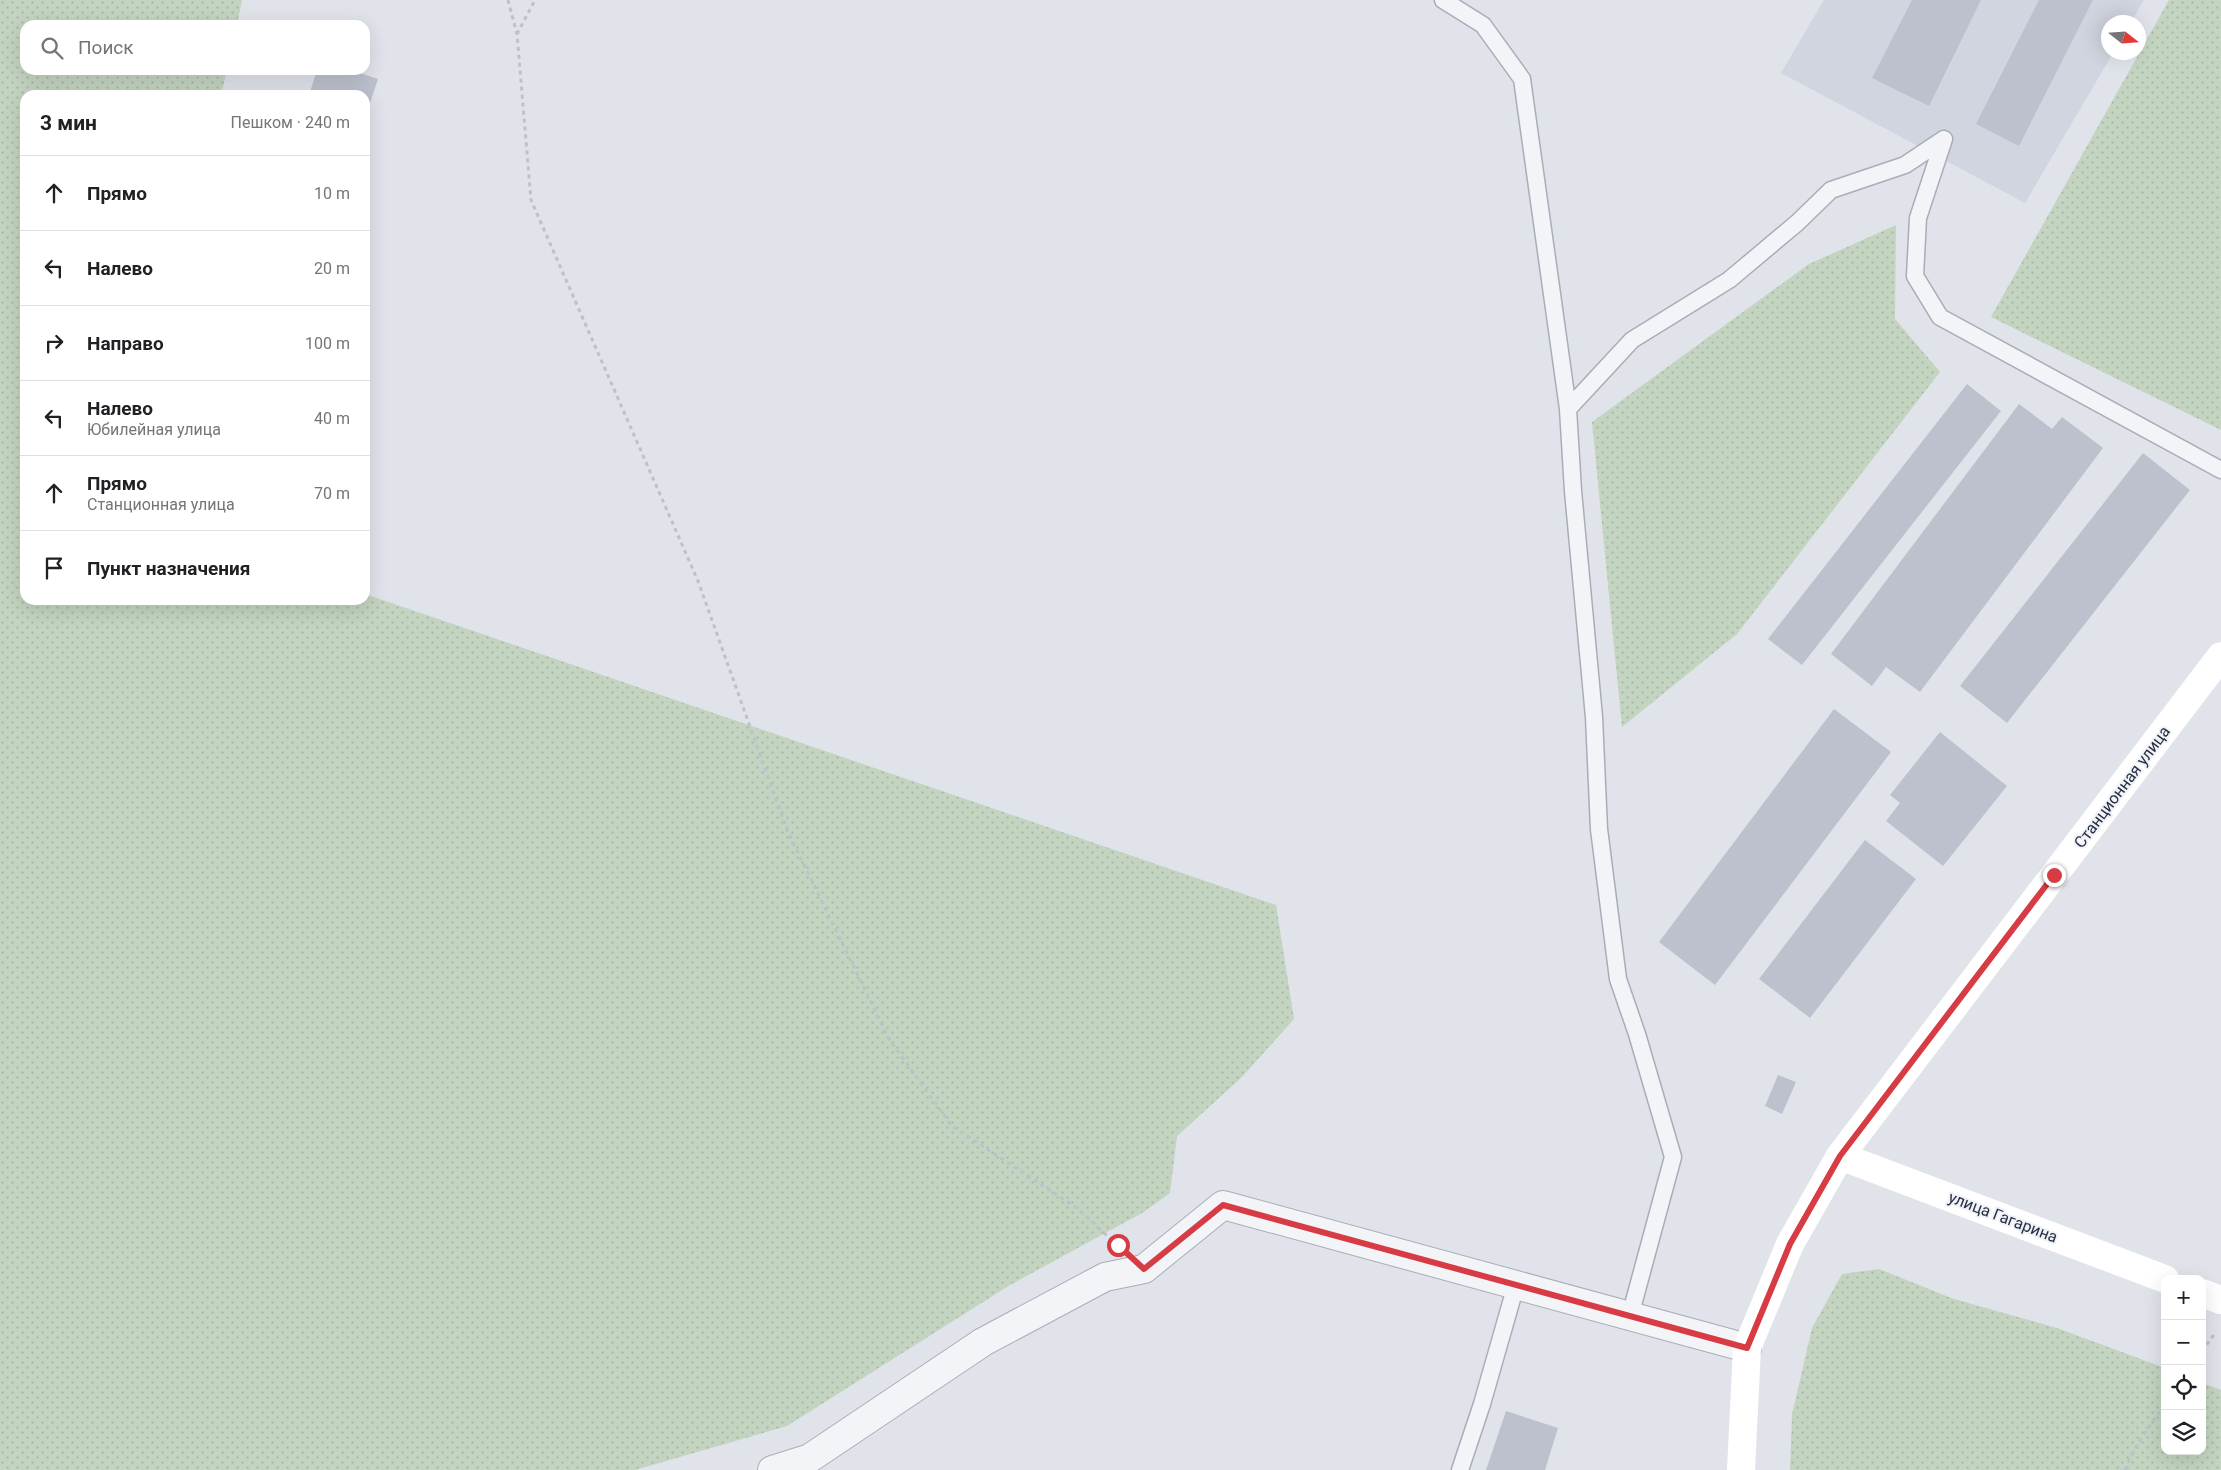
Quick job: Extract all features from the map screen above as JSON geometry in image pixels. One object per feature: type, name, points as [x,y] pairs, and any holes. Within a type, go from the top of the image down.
[{"type":"main road","name":"Станционная улица","points":[[1741,1470],[1747,1348],[1790,1244],[1840,1156],[2221,656]]},
{"type":"main road","name":"улица Гагарина","points":[[1840,1156],[2161,1277]]},
{"type":"main road","points":[[2206,1294],[2221,1300]]},
{"type":"street","points":[[772,1470],[810,1458],[983,1342],[1105,1277],[1144,1269],[1223,1205],[1747,1348]]},
{"type":"lane","points":[[1443,0],[1483,24],[1522,79],[1568,409],[1573,491],[1594,717],[1599,829],[1618,979],[1637,1034],[1673,1158],[1630,1316]]},
{"type":"lane","points":[[1568,409],[1632,340],[1729,280],[1797,223],[1831,190],[1905,165],[1944,139],[1918,218],[1915,276],[1940,317],[2221,470]]},
{"type":"lane","points":[[1460,1470],[1482,1404],[1516,1285]]},
{"type":"path","points":[[508,0],[517,34],[531,200],[698,582],[787,830],[889,1039],[952,1126],[1077,1208],[1144,1269]]},
{"type":"path","points":[[517,34],[535,0]]},
{"type":"path","points":[[2206,1345],[2216,1330]]},
{"type":"path","points":[[2125,1470],[2130,1457],[2145,1432],[2161,1410]]},
{"type":"shaded area","points":[[1824,0],[2144,0],[2135,15],[2101,15],[2101,60],[2109,60],[2025,203],[1781,73]]},
{"type":"green space","points":[[0,0],[242,0],[238,20],[20,20],[20,75],[226,75],[222,90],[20,90],[20,605],[370,605],[370,596],[1276,905],[1294,1019],[1241,1078],[1177,1136],[1170,1193],[1142,1213],[1010,1285],[787,1426],[635,1470],[0,1470]]},
{"type":"green space","points":[[2169,0],[2221,0],[2221,430],[1991,317],[2135,60],[2146,60],[2146,41]]},
{"type":"green space","points":[[1896,225],[1895,319],[1940,372],[1737,634],[1622,727],[1592,422],[1809,264]]},
{"type":"green space","points":[[1879,1269],[1954,1299],[2057,1328],[2161,1367],[2161,1455],[2206,1455],[2206,1384],[2221,1390],[2221,1470],[1790,1470],[1792,1415],[1812,1328],[1842,1274]]},
{"type":"building","points":[[1912,0],[1981,0],[1929,106],[1872,78]]},
{"type":"building","points":[[2039,0],[2093,0],[2019,146],[1976,124]]},
{"type":"building","points":[[315,75],[366,75],[378,79],[370,103],[370,90],[311,90]]},
{"type":"building","points":[[1967,384],[2001,411],[1802,665],[1768,639]]},
{"type":"building","points":[[2019,404],[2052,429],[2062,417],[2103,448],[1920,692],[1886,667],[1872,686],[1831,654]]},
{"type":"building","points":[[2143,453],[2190,490],[2007,723],[1960,686]]},
{"type":"building","points":[[1834,709],[1891,752],[1715,985],[1659,942]]},
{"type":"building","points":[[1940,732],[2007,786],[1943,866],[1886,821],[1900,803],[1890,795]]},
{"type":"building","points":[[1865,840],[1916,879],[1810,1018],[1759,979]]},
{"type":"building","points":[[1778,1075],[1796,1082],[1782,1114],[1765,1106]]},
{"type":"building","points":[[1506,1411],[1558,1428],[1545,1470],[1486,1470]]},
{"type":"route","points":[[1118,1245],[1144,1269],[1223,1205],[1747,1348],[1790,1244],[1840,1156],[2054,875]]}]
